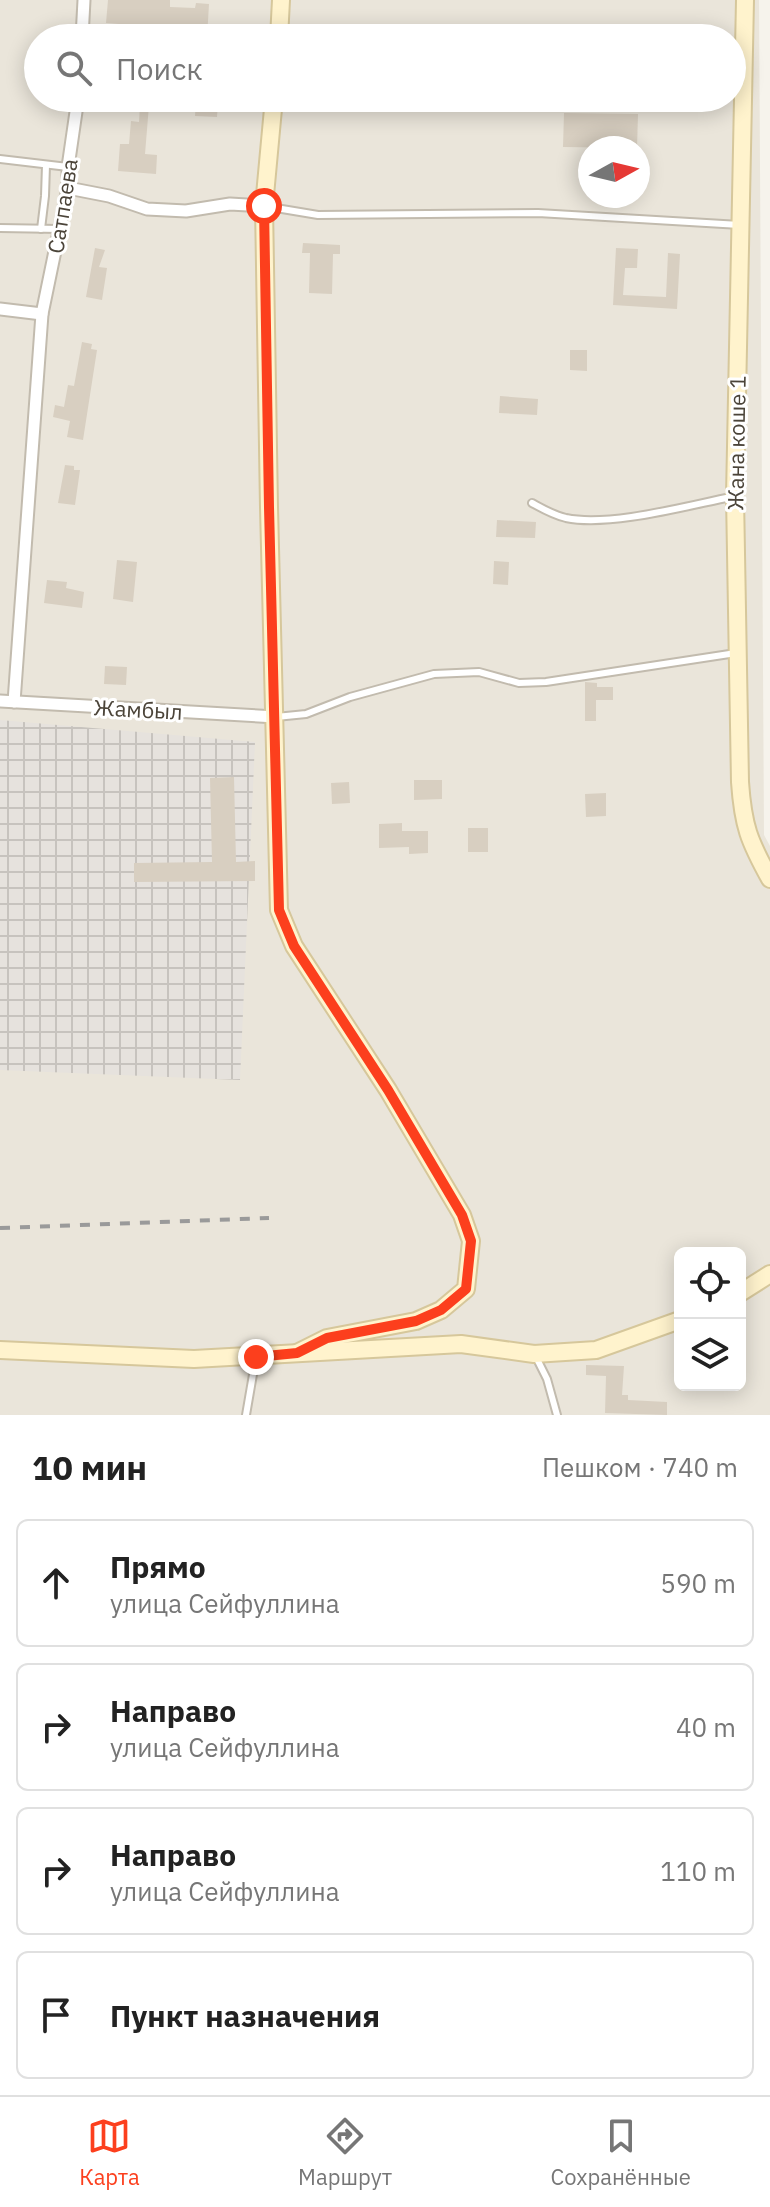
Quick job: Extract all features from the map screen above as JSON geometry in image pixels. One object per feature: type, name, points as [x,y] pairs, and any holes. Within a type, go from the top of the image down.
[{"type":"street","points":[[83,24],[84,0]]},
{"type":"street","points":[[280,24],[281,0]]},
{"type":"street","name":"Жана коше 1","points":[[745,0],[745,24]]},
{"type":"street","name":"Сатпаева","points":[[14,702],[42,314],[68,188],[76,112]]},
{"type":"street","points":[[273,112],[264,206],[279,910],[294,946],[388,1090],[462,1215],[471,1241],[466,1289],[441,1310],[416,1321],[327,1338],[297,1353]]},
{"type":"street","name":"Жана коше 1","points":[[743,112],[735,496],[736,653],[742,813],[749,841],[770,879]]},
{"type":"street","points":[[68,188],[109,196],[147,209],[186,211],[230,204],[264,206]]},
{"type":"street","points":[[0,309],[42,314]]},
{"type":"street","name":"Жамбыл","points":[[0,701],[276,717]]},
{"type":"street","points":[[746,1289],[770,1274]]},
{"type":"street","points":[[0,1350],[194,1359],[461,1344],[534,1354],[596,1350],[674,1322]]},
{"type":"lane","points":[[0,159],[68,167]]},
{"type":"lane","points":[[41,229],[46,165]]},
{"type":"lane","points":[[264,206],[318,215],[538,213],[741,225]]},
{"type":"lane","points":[[0,228],[60,229]]},
{"type":"lane","points":[[532,503],[569,519],[604,520],[735,496]]},
{"type":"lane","points":[[276,717],[306,714],[350,697],[434,674],[479,672],[519,683],[546,682],[736,653]]},
{"type":"lane","points":[[534,1354],[547,1379],[557,1415]]},
{"type":"lane","points":[[246,1415],[256,1357]]},
{"type":"shaded area","points":[[0,0],[759,0],[764,835],[770,846],[770,1415],[0,1415]]},
{"type":"shaded area","points":[[0,720],[255,742],[240,1080],[0,1070]]},
{"type":"building","points":[[108,0],[170,0],[170,7],[195,8],[196,3],[209,4],[208,24],[106,23]]},
{"type":"building","points":[[140,112],[148,112],[145,154],[157,155],[156,174],[118,171],[120,144],[129,144],[131,121],[139,122]]},
{"type":"building","points":[[195,112],[217,112],[217,117],[195,116]]},
{"type":"building","points":[[564,113],[638,114],[637,136],[578,136],[578,147],[563,147]]},
{"type":"building","points":[[303,243],[340,245],[340,254],[333,254],[332,294],[309,293],[310,253],[302,253]]},
{"type":"building","points":[[95,248],[105,250],[99,267],[107,268],[102,300],[86,297]]},
{"type":"building","points":[[616,248],[638,249],[637,268],[625,268],[623,295],[666,297],[668,253],[680,254],[677,309],[613,305]]},
{"type":"building","points":[[82,342],[92,344],[91,349],[97,350],[83,440],[67,437],[70,421],[53,417],[55,405],[64,407],[68,385],[74,386]]},
{"type":"building","points":[[570,350],[587,350],[587,371],[570,370]]},
{"type":"building","points":[[500,396],[538,399],[537,415],[499,413]]},
{"type":"building","points":[[65,465],[80,470],[75,505],[58,503]]},
{"type":"building","points":[[497,520],[536,522],[535,538],[496,537]]},
{"type":"building","points":[[117,560],[137,562],[133,602],[113,599]]},
{"type":"building","points":[[494,561],[509,562],[508,585],[493,584]]},
{"type":"building","points":[[47,580],[67,582],[66,588],[84,592],[82,608],[44,603]]},
{"type":"building","points":[[105,666],[127,667],[126,685],[104,684]]},
{"type":"building","points":[[585,682],[597,683],[597,687],[613,687],[613,700],[596,700],[596,721],[585,721]]},
{"type":"building","points":[[234,777],[236,862],[255,861],[255,881],[134,882],[134,863],[212,862],[210,778]]},
{"type":"building","points":[[414,780],[442,780],[442,799],[414,800]]},
{"type":"building","points":[[349,782],[350,803],[332,804],[331,783]]},
{"type":"building","points":[[606,793],[606,816],[586,817],[585,794]]},
{"type":"building","points":[[402,823],[402,831],[428,831],[428,853],[409,854],[409,847],[379,848],[379,824]]},
{"type":"building","points":[[468,828],[488,828],[488,852],[468,852]]},
{"type":"building","points":[[586,1365],[624,1366],[622,1395],[628,1395],[628,1400],[667,1402],[667,1415],[605,1413],[606,1376],[586,1375]]},
{"type":"railway","points":[[0,1228],[269,1218]]},
{"type":"route","points":[[256,1357],[297,1353],[327,1338],[416,1321],[441,1310],[466,1289],[471,1241],[462,1215],[388,1090],[294,946],[279,910],[264,206]]}]
